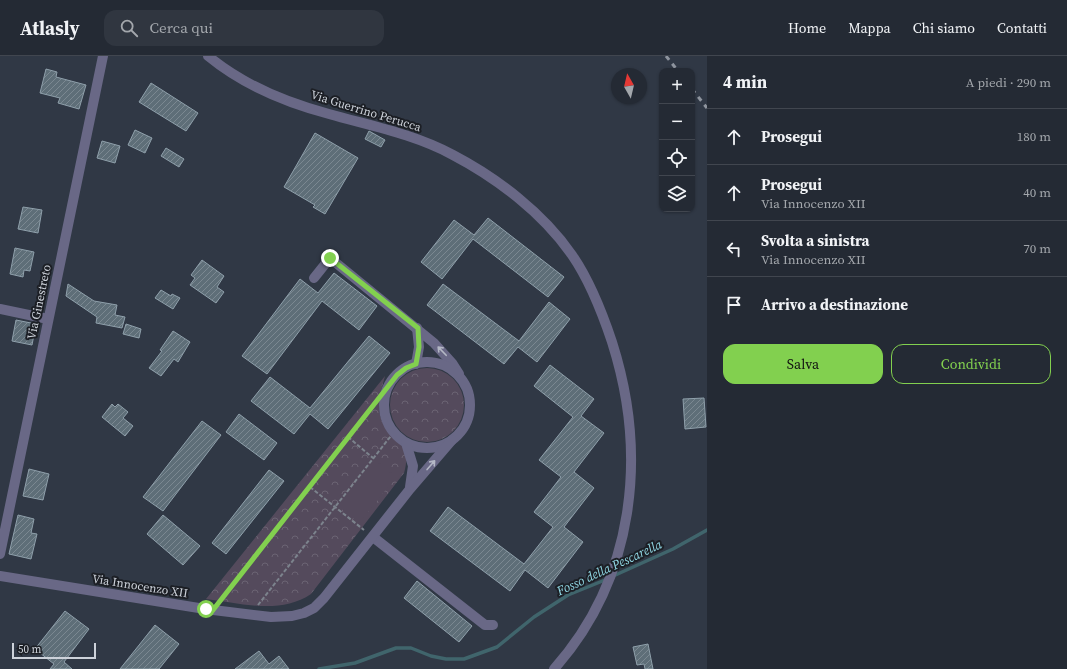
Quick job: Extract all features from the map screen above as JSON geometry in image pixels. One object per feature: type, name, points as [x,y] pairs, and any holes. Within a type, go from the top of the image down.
[{"type":"street","name":"Via Ginestreto","points":[[0,554],[5,502],[48,319],[103,56]]},
{"type":"street","name":"Via Guerrino Perucca","points":[[208,56],[255,86],[301,105],[394,132],[452,154],[492,179],[518,199],[540,219],[571,253],[591,289],[609,333],[621,374],[629,414],[632,450],[629,500],[623,533],[612,572],[586,627],[554,669]]},
{"type":"street","name":"Via Innocenzo XII","points":[[0,576],[213,610],[271,617],[292,616],[309,610],[319,604],[334,587],[410,489],[452,440],[462,431],[468,420],[470,407],[469,394],[448,357],[418,328],[330,258],[314,278]]},
{"type":"street","points":[[0,309],[48,319]]},
{"type":"street","points":[[416,364],[419,347],[418,328]]},
{"type":"street","name":"Via Innocenzo XII","points":[[452,440],[442,446],[430,448],[418,447],[406,443],[394,432],[388,423],[385,410],[385,397],[390,384],[397,375],[406,368],[416,364],[428,363],[441,365],[452,370],[461,379]]},
{"type":"street","points":[[406,443],[413,466],[410,489]]},
{"type":"street","points":[[373,537],[485,625],[493,624]]},
{"type":"path","points":[[213,610],[390,384]]},
{"type":"path","points":[[258,603],[394,432]]},
{"type":"path","points":[[348,437],[374,458]]},
{"type":"path","points":[[310,487],[373,537]]},
{"type":"green space","points":[[420,368],[434,368],[448,374],[458,384],[464,398],[462,419],[458,426],[448,436],[434,442],[420,442],[406,436],[396,426],[390,412],[390,398],[396,384],[406,374]]},
{"type":"green space","points":[[385,376],[379,400],[379,410],[383,424],[388,432],[403,447],[406,462],[404,473],[311,594],[299,600],[273,606],[246,605],[206,599]]},
{"type":"green space","points":[[374,459],[396,477],[359,523],[337,505]]},
{"type":"building","points":[[46,69],[57,72],[56,77],[86,85],[79,109],[58,103],[60,98],[40,93]]},
{"type":"building","points":[[151,83],[198,113],[186,131],[139,102]]},
{"type":"building","points":[[135,130],[152,138],[145,153],[128,145]]},
{"type":"building","points":[[369,131],[385,140],[381,147],[365,139]]},
{"type":"building","points":[[315,133],[358,158],[325,214],[313,207],[315,205],[284,187]]},
{"type":"building","points":[[102,141],[120,146],[115,163],[97,158]]},
{"type":"building","points":[[166,148],[184,159],[179,167],[161,156]]},
{"type":"building","points":[[23,207],[42,210],[38,233],[18,229]]},
{"type":"building","points":[[488,218],[564,277],[548,297],[473,239],[442,279],[421,262],[454,220],[474,235]]},
{"type":"building","points":[[15,248],[34,252],[30,271],[24,270],[23,277],[10,274]]},
{"type":"building","points":[[202,260],[224,276],[217,287],[224,292],[216,303],[190,285],[195,278],[191,275]]},
{"type":"building","points":[[334,273],[377,306],[359,330],[322,301],[267,374],[242,356],[300,279],[318,293]]},
{"type":"building","points":[[68,284],[94,301],[117,305],[115,315],[125,317],[122,328],[96,323],[97,317],[66,296]]},
{"type":"building","points":[[443,284],[519,341],[549,302],[570,319],[537,362],[518,347],[504,364],[427,305]]},
{"type":"building","points":[[161,290],[171,296],[172,294],[180,298],[173,309],[155,298]]},
{"type":"building","points":[[16,320],[36,324],[32,345],[12,341]]},
{"type":"building","points":[[126,324],[141,329],[139,338],[123,334]]},
{"type":"building","points":[[173,331],[190,342],[178,362],[174,359],[161,376],[149,368],[162,351],[160,350]]},
{"type":"building","points":[[369,336],[390,353],[328,429],[310,414],[294,434],[251,401],[270,377],[310,408]]},
{"type":"building","points":[[550,365],[594,399],[581,416],[604,433],[574,472],[594,488],[564,527],[583,542],[548,588],[525,570],[510,591],[430,531],[448,507],[524,564],[553,527],[534,512],[561,477],[539,460],[573,417],[534,386]]},
{"type":"building","points":[[704,398],[706,427],[685,429],[683,399]]},
{"type":"building","points":[[112,404],[115,407],[118,404],[128,412],[123,418],[133,426],[125,436],[102,417]]},
{"type":"building","points":[[239,414],[277,443],[264,460],[226,432]]},
{"type":"building","points":[[202,421],[221,435],[163,511],[143,497]]},
{"type":"building","points":[[29,469],[49,474],[43,500],[23,496]]},
{"type":"building","points":[[269,470],[284,481],[226,554],[212,543]]},
{"type":"building","points":[[18,515],[34,519],[31,533],[37,534],[31,559],[9,554]]},
{"type":"building","points":[[163,515],[200,546],[183,565],[147,534]]},
{"type":"building","points":[[417,581],[472,626],[459,642],[404,598]]},
{"type":"building","points":[[65,611],[89,629],[64,662],[72,669],[50,669],[54,664],[35,649]]},
{"type":"building","points":[[155,625],[179,644],[159,669],[120,669]]},
{"type":"building","points":[[648,644],[653,669],[645,669],[644,664],[637,665],[633,647]]},
{"type":"building","points":[[259,651],[269,664],[279,656],[289,669],[235,669]]},
{"type":"waterway","name":"Fosso della Pescarella","points":[[611,577],[673,549],[707,530]]},
{"type":"waterway","name":"Fosso della Pescarella","points":[[319,669],[355,663],[396,648],[411,648],[431,656],[446,659],[464,659],[497,647],[534,617],[568,595],[605,580]]},
{"type":"railway","points":[[666,56],[676,68]]},
{"type":"railway","points":[[695,93],[707,108]]},
{"type":"route","points":[[206,609],[213,610],[397,375],[406,368],[416,364],[419,347],[418,328],[330,258]]}]
